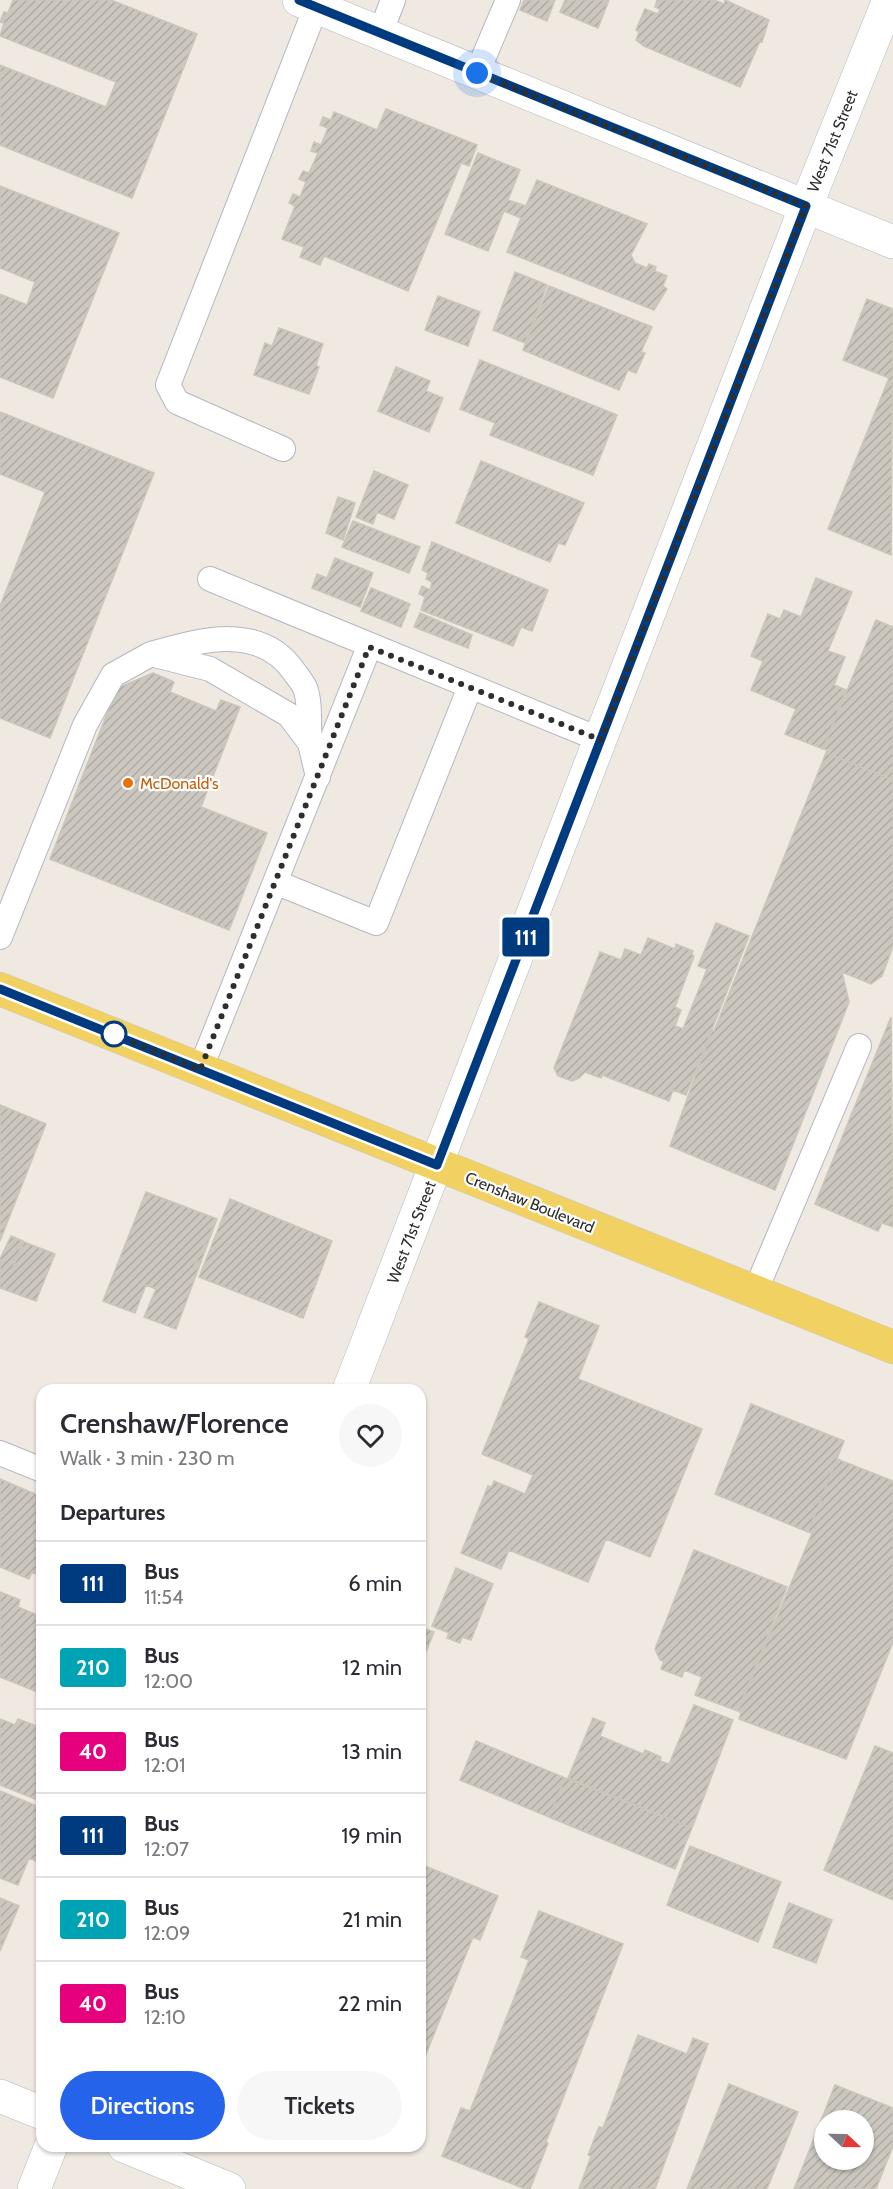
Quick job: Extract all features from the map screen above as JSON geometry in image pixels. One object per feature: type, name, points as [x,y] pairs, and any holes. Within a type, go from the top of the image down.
[{"type":"main road","name":"Crenshaw Boulevard","points":[[0,989],[893,1347]]},
{"type":"street","name":"West 71st Street","points":[[351,1384],[806,206],[889,0]]},
{"type":"street","points":[[307,3],[893,242]]},
{"type":"street","points":[[0,2096],[36,2111]]},
{"type":"street","points":[[34,2189],[49,2152]]},
{"type":"street","points":[[139,2152],[229,2189]]},
{"type":"lane","points":[[380,34],[393,0]]},
{"type":"lane","points":[[477,73],[508,0]]},
{"type":"lane","points":[[283,449],[177,402],[168,385],[307,3]]},
{"type":"lane","points":[[210,579],[369,647],[601,740]]},
{"type":"lane","points":[[0,937],[85,725],[113,675],[151,654],[217,638],[244,640],[268,647],[288,662],[305,688],[310,743],[318,777]]},
{"type":"lane","points":[[200,1070],[369,647]]},
{"type":"lane","points":[[151,654],[210,669],[289,715],[310,743]]},
{"type":"lane","points":[[275,882],[376,923],[470,687]]},
{"type":"lane","points":[[756,1292],[859,1046]]},
{"type":"lane","points":[[0,1453],[36,1468]]},
{"type":"building","points":[[13,0],[111,0],[197,34],[132,198],[0,145],[0,65],[106,107],[116,82],[0,36],[4,23],[0,22],[4,12],[8,13]]},
{"type":"building","points":[[524,0],[555,0],[547,21],[520,10]]},
{"type":"building","points":[[565,0],[609,0],[598,28],[560,12]]},
{"type":"building","points":[[657,0],[715,0],[724,4],[725,0],[769,20],[762,42],[760,41],[740,87],[644,46],[636,40],[639,32],[636,30],[645,9],[658,14],[660,9],[655,7]]},
{"type":"building","points":[[386,109],[477,145],[469,166],[461,163],[408,291],[324,256],[320,265],[300,257],[304,247],[282,239],[295,206],[289,203],[293,194],[300,197],[306,182],[299,179],[303,171],[309,173],[318,153],[311,151],[314,142],[321,145],[328,128],[320,125],[323,117],[331,120],[334,112],[377,130]]},
{"type":"building","points":[[478,153],[520,170],[508,200],[526,206],[537,180],[647,224],[631,255],[635,263],[647,268],[649,264],[656,267],[655,271],[667,276],[663,286],[667,289],[654,310],[507,252],[521,218],[504,211],[488,251],[445,234]]},
{"type":"building","points":[[0,186],[119,233],[53,398],[0,377],[0,294],[27,305],[35,282],[0,268]]},
{"type":"building","points":[[515,272],[547,285],[525,343],[493,330]]},
{"type":"building","points":[[549,286],[652,327],[641,352],[645,353],[636,373],[628,370],[619,390],[523,350]]},
{"type":"building","points":[[438,296],[480,312],[468,346],[425,330]]},
{"type":"building","points":[[867,299],[893,309],[891,555],[828,529],[889,378],[843,360]]},
{"type":"building","points":[[279,328],[323,344],[316,365],[319,367],[309,394],[254,375],[265,343],[272,346]]},
{"type":"building","points":[[480,360],[617,415],[593,475],[490,435],[495,423],[460,409]]},
{"type":"building","points":[[396,367],[430,381],[426,391],[443,398],[429,432],[378,411]]},
{"type":"building","points":[[0,412],[154,473],[50,738],[0,718],[0,606],[45,492],[0,474]]},
{"type":"building","points":[[481,461],[584,503],[565,545],[558,543],[550,562],[456,523]]},
{"type":"building","points":[[374,471],[408,485],[394,519],[377,512],[373,524],[356,517]]},
{"type":"building","points":[[338,497],[355,503],[343,540],[326,533]]},
{"type":"building","points":[[353,521],[420,547],[409,573],[342,547]]},
{"type":"building","points":[[432,542],[548,590],[532,631],[521,627],[513,646],[421,610],[425,597],[419,594],[422,586],[430,590],[432,582],[426,579],[428,573],[422,570]]},
{"type":"building","points":[[335,558],[373,573],[360,607],[312,588],[317,574],[327,578]]},
{"type":"building","points":[[816,578],[852,592],[828,651],[845,657],[834,685],[846,690],[823,749],[785,734],[796,709],[751,690],[763,661],[751,656],[768,614],[780,619],[784,610],[801,617]]},
{"type":"building","points":[[371,588],[410,604],[401,627],[361,611]]},
{"type":"building","points":[[420,613],[472,635],[468,648],[414,627]]},
{"type":"building","points":[[876,620],[893,627],[893,780],[826,753],[827,750],[823,749]]},
{"type":"building","points":[[153,673],[174,682],[170,692],[216,711],[221,700],[240,707],[201,807],[267,833],[229,930],[50,859],[117,688]]},
{"type":"building","points":[[826,753],[893,780],[893,946],[882,976],[871,984],[842,972],[849,1002],[775,1190],[670,1146],[712,1030],[714,1031]]},
{"type":"building","points":[[716,923],[749,936],[686,1095],[673,1090],[669,1101],[602,1075],[601,1078],[585,1072],[572,1081],[558,1076],[554,1068],[600,952],[621,960],[625,949],[641,955],[648,938],[675,949],[676,944],[693,951],[694,956],[675,1007],[681,1010],[675,1026],[683,1029],[707,969],[698,966]]},
{"type":"building","points":[[891,1017],[893,1227],[882,1223],[878,1231],[815,1204]]},
{"type":"building","points":[[0,1105],[46,1124],[0,1241]]},
{"type":"building","points":[[146,1192],[217,1219],[193,1268],[198,1270],[176,1329],[144,1317],[156,1289],[146,1285],[135,1313],[103,1301]]},
{"type":"building","points":[[230,1199],[332,1241],[303,1318],[199,1277]]},
{"type":"building","points":[[217,1219],[198,1270],[193,1268]]},
{"type":"building","points":[[11,1236],[23,1241],[13,1267],[24,1242],[55,1254],[36,1301],[0,1288],[0,1259]]},
{"type":"building","points":[[539,1302],[599,1326],[578,1379],[702,1429],[650,1557],[606,1539],[588,1582],[509,1550],[501,1569],[461,1553],[488,1486],[492,1487],[494,1481],[525,1494],[533,1475],[482,1454],[529,1339],[525,1337]]},
{"type":"building","points":[[751,1404],[844,1441],[808,1532],[715,1494]]},
{"type":"building","points":[[837,1459],[893,1481],[893,1642],[846,1759],[739,1719],[741,1713],[738,1711],[812,1533],[808,1532]]},
{"type":"building","points":[[0,1479],[36,1494],[36,1574],[32,1572],[29,1579],[0,1567]]},
{"type":"building","points":[[694,1550],[787,1587],[738,1711],[695,1695],[702,1677],[684,1670],[682,1677],[661,1669],[664,1661],[660,1660],[655,1649]]},
{"type":"building","points":[[456,1568],[493,1584],[471,1640],[462,1637],[460,1643],[447,1638],[449,1633],[432,1626]]},
{"type":"building","points":[[0,1592],[20,1600],[18,1607],[36,1614],[36,1692],[0,1677]]},
{"type":"building","points":[[426,1629],[434,1632],[426,1651]]},
{"type":"building","points":[[694,1705],[733,1720],[692,1828],[568,1778],[593,1718],[605,1723],[600,1736],[643,1754],[645,1750],[661,1757],[660,1761],[669,1764]]},
{"type":"building","points":[[0,1719],[15,1725],[18,1719],[36,1726],[36,1800],[0,1785]]},
{"type":"building","points":[[476,1741],[565,1778],[549,1817],[460,1780]]},
{"type":"building","points":[[875,1746],[893,1753],[893,1900],[824,1870]]},
{"type":"building","points":[[565,1778],[692,1828],[675,1869],[549,1817]]},
{"type":"building","points":[[0,1791],[36,1806],[36,1861],[29,1858],[18,1885],[0,1878]]},
{"type":"building","points":[[690,1846],[781,1882],[758,1942],[667,1905]]},
{"type":"building","points":[[426,1866],[498,1896],[480,1940],[473,1937],[426,2054]]},
{"type":"building","points":[[0,1898],[19,1906],[0,1951]]},
{"type":"building","points":[[789,1903],[832,1920],[816,1963],[773,1947]]},
{"type":"building","points":[[539,1911],[623,1944],[530,2189],[525,2189],[442,2156],[461,2108],[470,2111],[529,1960],[521,1957]]},
{"type":"building","points":[[638,2035],[687,2054],[693,2038],[708,2044],[655,2189],[579,2189],[591,2156],[588,2155],[599,2127],[603,2128]]},
{"type":"building","points":[[729,2084],[798,2112],[767,2189],[687,2189]]},
{"type":"building","points":[[835,2085],[893,2108],[893,2146],[876,2189],[794,2189],[814,2138],[814,2170],[874,2170],[874,2110],[825,2110]]},
{"type":"bus line","name":"111","points":[[0,989],[437,1165],[806,206],[299,0]]},
{"type":"place","name":"McDonald's","points":[[128,783]]},
{"type":"route","points":[[114,1034],[112,1034],[200,1070],[369,647],[601,740],[806,206],[477,73]]}]
